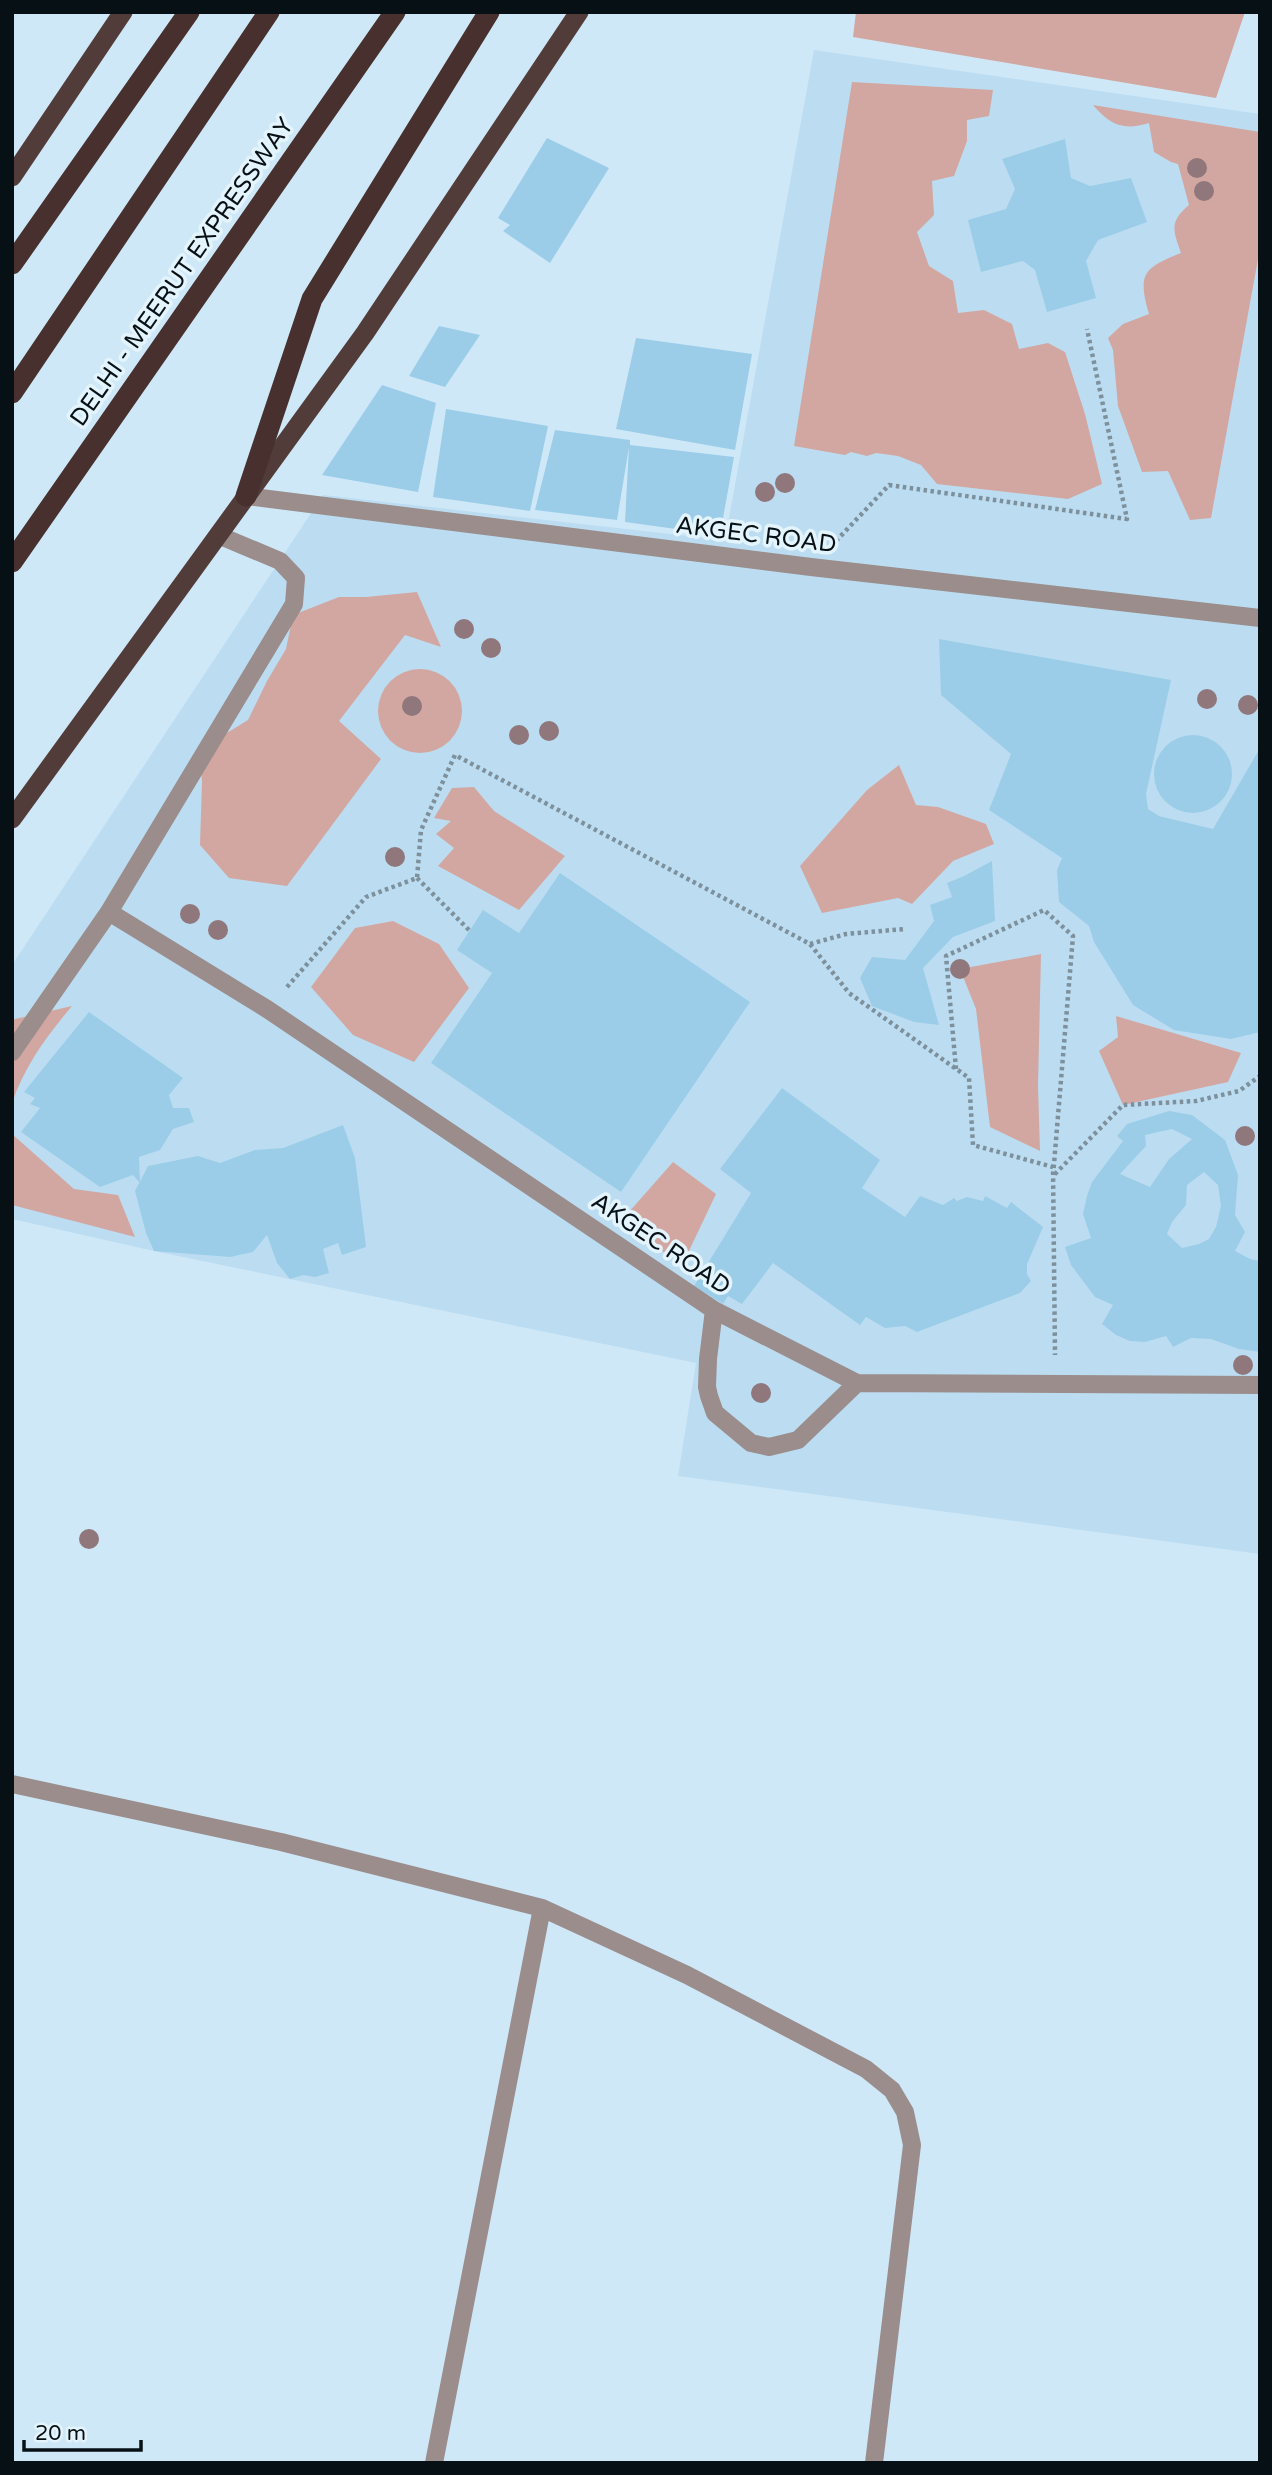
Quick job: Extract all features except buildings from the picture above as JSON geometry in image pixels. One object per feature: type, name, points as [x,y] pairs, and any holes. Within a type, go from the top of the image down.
[{"type":"highway","points":[[12,177],[123,12]]},
{"type":"highway","points":[[12,264],[189,12]]},
{"type":"highway","points":[[12,393],[269,12]]},
{"type":"highway","name":"DELHI - MEERUT EXPRESSWAY","points":[[12,562],[395,12]]},
{"type":"highway","points":[[246,496],[312,299],[489,12]]},
{"type":"highway","points":[[12,819],[365,333],[579,12]]},
{"type":"street","name":"AKGEC ROAD","points":[[246,496],[811,567],[1260,618]]},
{"type":"street","points":[[12,1052],[109,912],[294,604],[296,578],[280,561],[218,535]]},
{"type":"street","name":"AKGEC ROAD","points":[[109,912],[267,1009],[714,1310],[857,1383],[1260,1385]]},
{"type":"street","points":[[714,1310],[708,1359],[709,1396],[715,1413],[751,1443],[769,1447],[799,1440],[857,1383]]},
{"type":"street","points":[[12,1784],[281,1842],[542,1908],[687,1975],[866,2069],[892,2090],[905,2112],[912,2145],[874,2463]]},
{"type":"street","points":[[433,2463],[542,1908]]},
{"type":"path","points":[[811,567],[889,485],[1128,519],[1087,329]]},
{"type":"path","points":[[417,878],[421,830],[455,755],[810,944],[849,993],[969,1078],[973,1145],[1053,1167],[1056,1384]]},
{"type":"path","points":[[417,878],[470,930]]},
{"type":"path","points":[[267,1009],[366,897],[417,878]]},
{"type":"path","points":[[956,1069],[946,956],[1044,910],[1073,936],[1053,1176]]},
{"type":"path","points":[[810,944],[846,934],[905,929]]},
{"type":"path","points":[[1053,1176],[1123,1105],[1196,1101],[1239,1091],[1260,1076]]},
{"type":"shaded area","points":[[856,12],[1245,12],[1216,98],[853,37]]},
{"type":"shaded area","points":[[814,50],[1260,114],[1260,1554],[678,1476],[696,1363],[12,1219],[12,965],[323,495],[725,540]]},
{"type":"shaded area","points":[[852,82],[993,90],[989,116],[967,120],[967,141],[954,176],[932,181],[934,215],[917,232],[929,266],[953,281],[958,313],[984,310],[1012,324],[1019,349],[1048,343],[1065,352],[1085,414],[1102,484],[1068,499],[937,484],[921,465],[898,456],[876,453],[867,456],[851,452],[845,455],[794,446]]},
{"type":"shaded area","points":[[1093,105],[1260,132],[1260,248],[1211,518],[1190,520],[1168,471],[1142,472],[1118,406],[1113,350],[1108,338],[1123,324],[1149,314],[1144,289],[1147,274],[1159,263],[1181,253],[1175,227],[1178,216],[1189,205],[1178,164],[1154,152],[1149,123],[1124,126],[1111,122]]},
{"type":"shaded area","points":[[417,592],[441,647],[405,635],[339,721],[381,759],[287,886],[229,878],[200,845],[202,781],[199,750],[248,720],[286,649],[293,615],[339,597]]},
{"type":"shaded area","points":[[420,669],[443,676],[455,688],[462,711],[455,734],[443,746],[420,753],[397,746],[385,734],[378,711],[385,688],[397,676]]},
{"type":"shaded area","points":[[899,765],[916,805],[938,807],[986,824],[994,844],[953,861],[912,904],[898,898],[822,913],[800,866],[867,790]]},
{"type":"shaded area","points":[[474,787],[494,811],[565,856],[519,910],[438,866],[454,848],[436,834],[451,821],[434,818],[452,788]]},
{"type":"shaded area","points":[[393,921],[439,944],[469,988],[414,1062],[353,1035],[311,987],[355,928]]},
{"type":"shaded area","points":[[1041,954],[1038,1086],[1040,1151],[990,1127],[976,1009],[960,969]]},
{"type":"shaded area","points":[[72,1006],[54,1028],[23,1076],[12,1103],[12,1021]]},
{"type":"shaded area","points":[[1116,1016],[1241,1053],[1228,1082],[1123,1105],[1099,1051],[1118,1037]]},
{"type":"shaded area","points":[[12,1134],[74,1189],[118,1195],[135,1237],[12,1205]]},
{"type":"shaded area","points":[[673,1162],[716,1194],[687,1255],[665,1253],[621,1221]]}]
